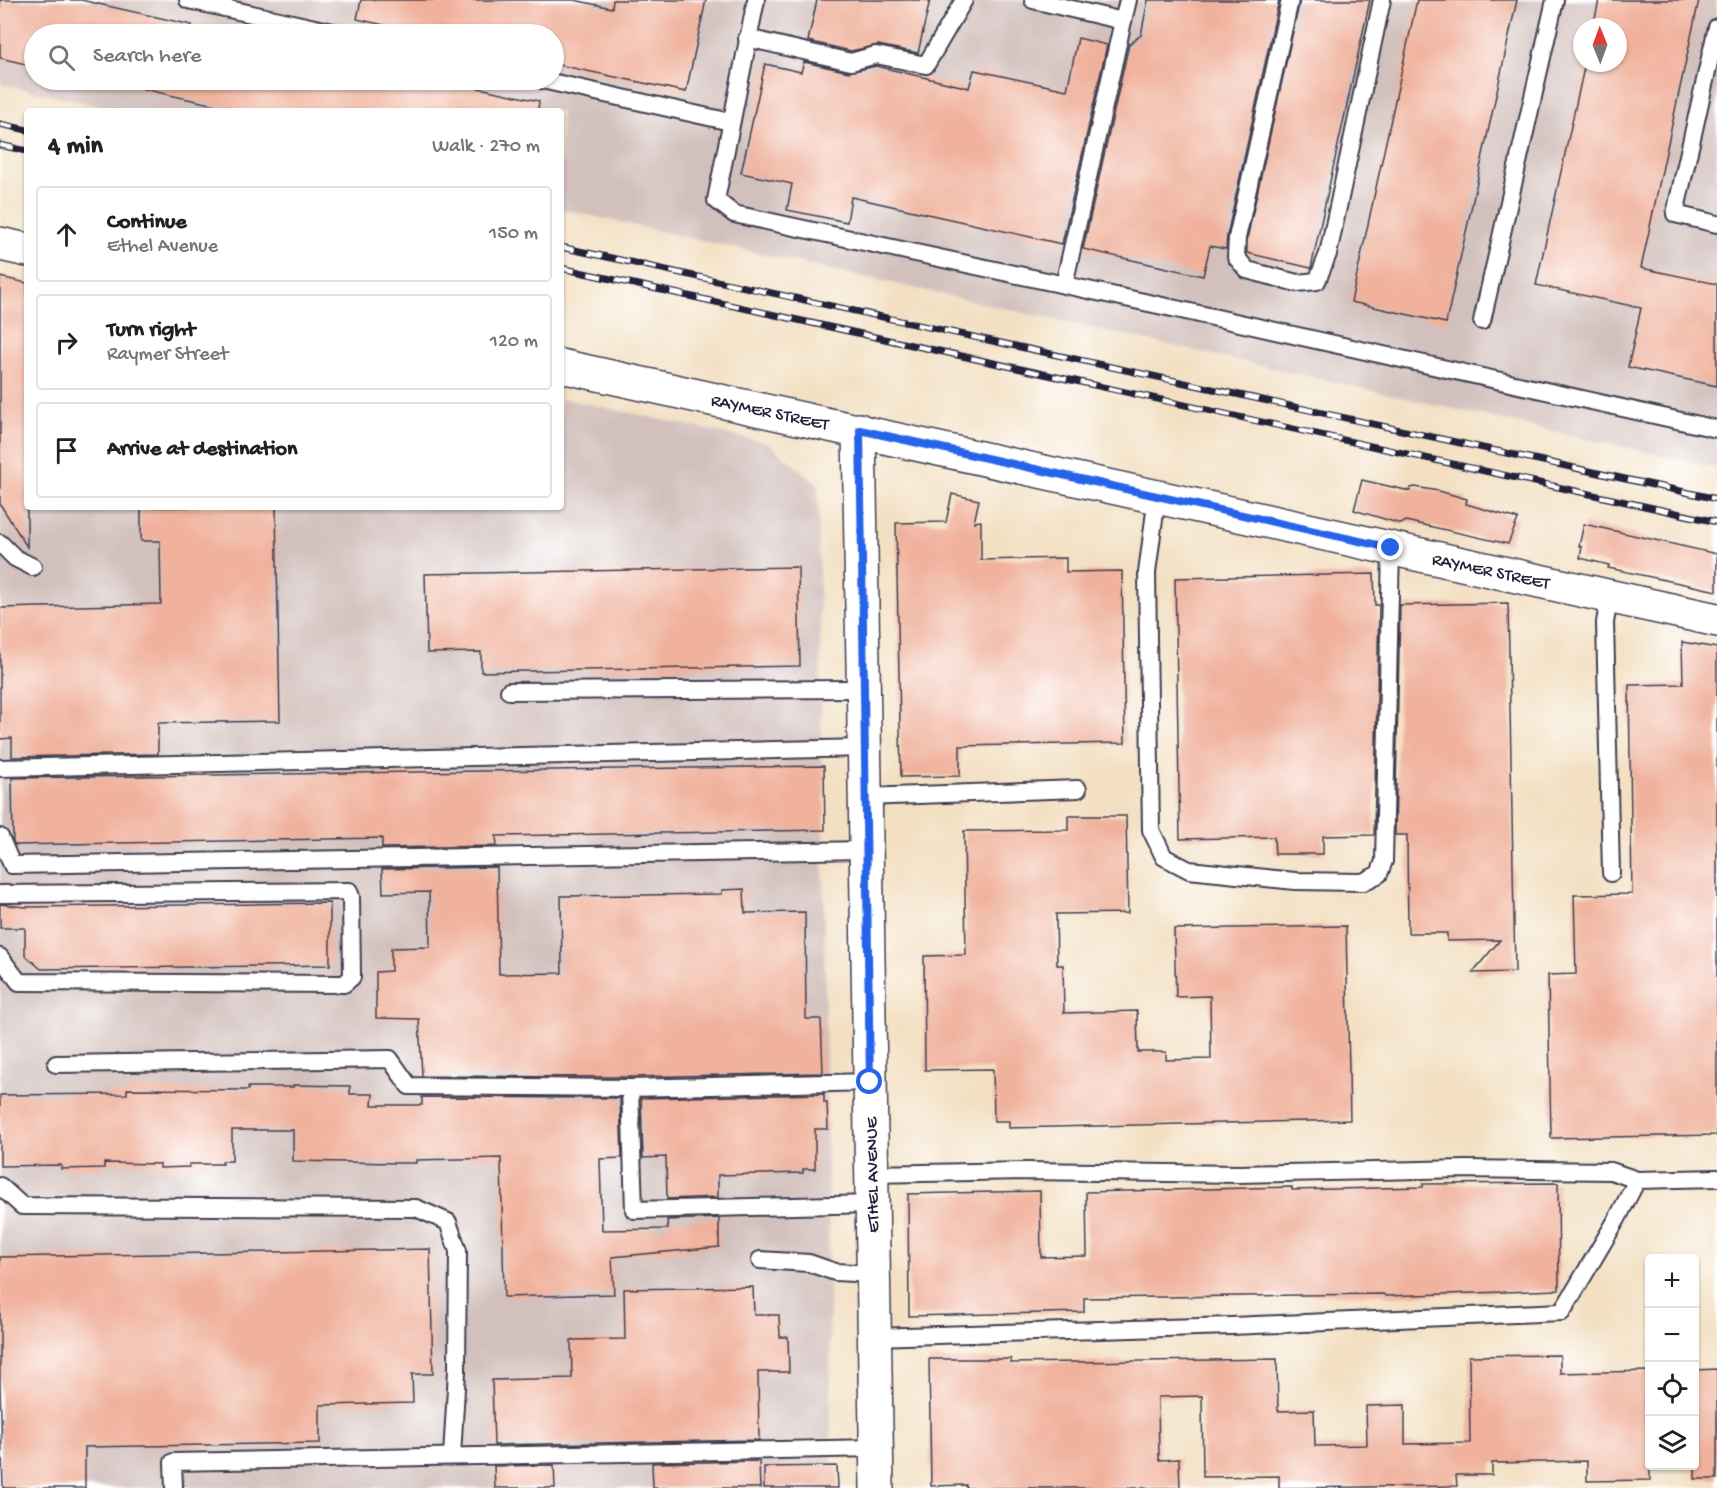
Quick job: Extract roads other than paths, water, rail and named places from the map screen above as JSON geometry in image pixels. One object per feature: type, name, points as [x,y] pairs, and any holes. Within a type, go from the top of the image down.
[{"type":"street","points":[[0,244],[24,249]]},
{"type":"street","name":"RAYMER STREET","points":[[564,367],[1717,620]]},
{"type":"street","name":"ETHEL AVENUE","points":[[860,430],[877,1488]]},
{"type":"lane","points":[[188,0],[297,24]]},
{"type":"lane","points":[[756,0],[716,200],[734,214],[1717,429]]},
{"type":"lane","points":[[747,38],[851,62],[876,55],[926,64],[964,0]]},
{"type":"lane","points":[[1033,0],[1123,21]]},
{"type":"lane","points":[[1064,285],[1128,0]]},
{"type":"lane","points":[[1290,0],[1237,238],[1236,257],[1247,270],[1297,283],[1317,281],[1328,254],[1382,0]]},
{"type":"lane","points":[[1482,321],[1555,0]]},
{"type":"lane","points":[[1717,27],[1675,214],[1717,224]]},
{"type":"lane","points":[[564,85],[731,122]]},
{"type":"lane","points":[[1157,496],[1147,573],[1150,830],[1164,857],[1189,870],[1306,881],[1363,882],[1379,874],[1384,861],[1391,548]]},
{"type":"lane","points":[[0,543],[15,558],[33,567]]},
{"type":"lane","points":[[1610,596],[1605,622],[1611,873]]},
{"type":"lane","points":[[509,691],[864,689]]},
{"type":"lane","points":[[0,768],[865,748]]},
{"type":"lane","points":[[866,797],[1078,789]]},
{"type":"lane","points":[[0,837],[12,865],[866,850]]},
{"type":"lane","points":[[0,894],[349,891],[352,977],[344,984],[20,982],[0,957]]},
{"type":"lane","points":[[56,1064],[390,1059],[409,1086],[630,1088],[870,1082]]},
{"type":"lane","points":[[630,1088],[634,1210],[872,1189],[1026,1171],[1239,1174],[1466,1169],[1611,1171],[1637,1180],[1717,1178]]},
{"type":"lane","points":[[874,1337],[1220,1327],[1562,1312],[1617,1219],[1637,1180]]},
{"type":"lane","points":[[0,1186],[22,1206],[416,1208],[448,1222],[458,1251],[457,1371],[452,1456]]},
{"type":"lane","points":[[760,1260],[809,1263],[835,1272],[873,1275]]},
{"type":"lane","points":[[174,1488],[173,1462],[876,1448]]},
{"type":"railway","points":[[0,124],[24,129]]},
{"type":"railway","points":[[0,145],[24,150]]},
{"type":"railway","points":[[564,248],[1717,499]]},
{"type":"railway","points":[[564,269],[1717,522]]}]
